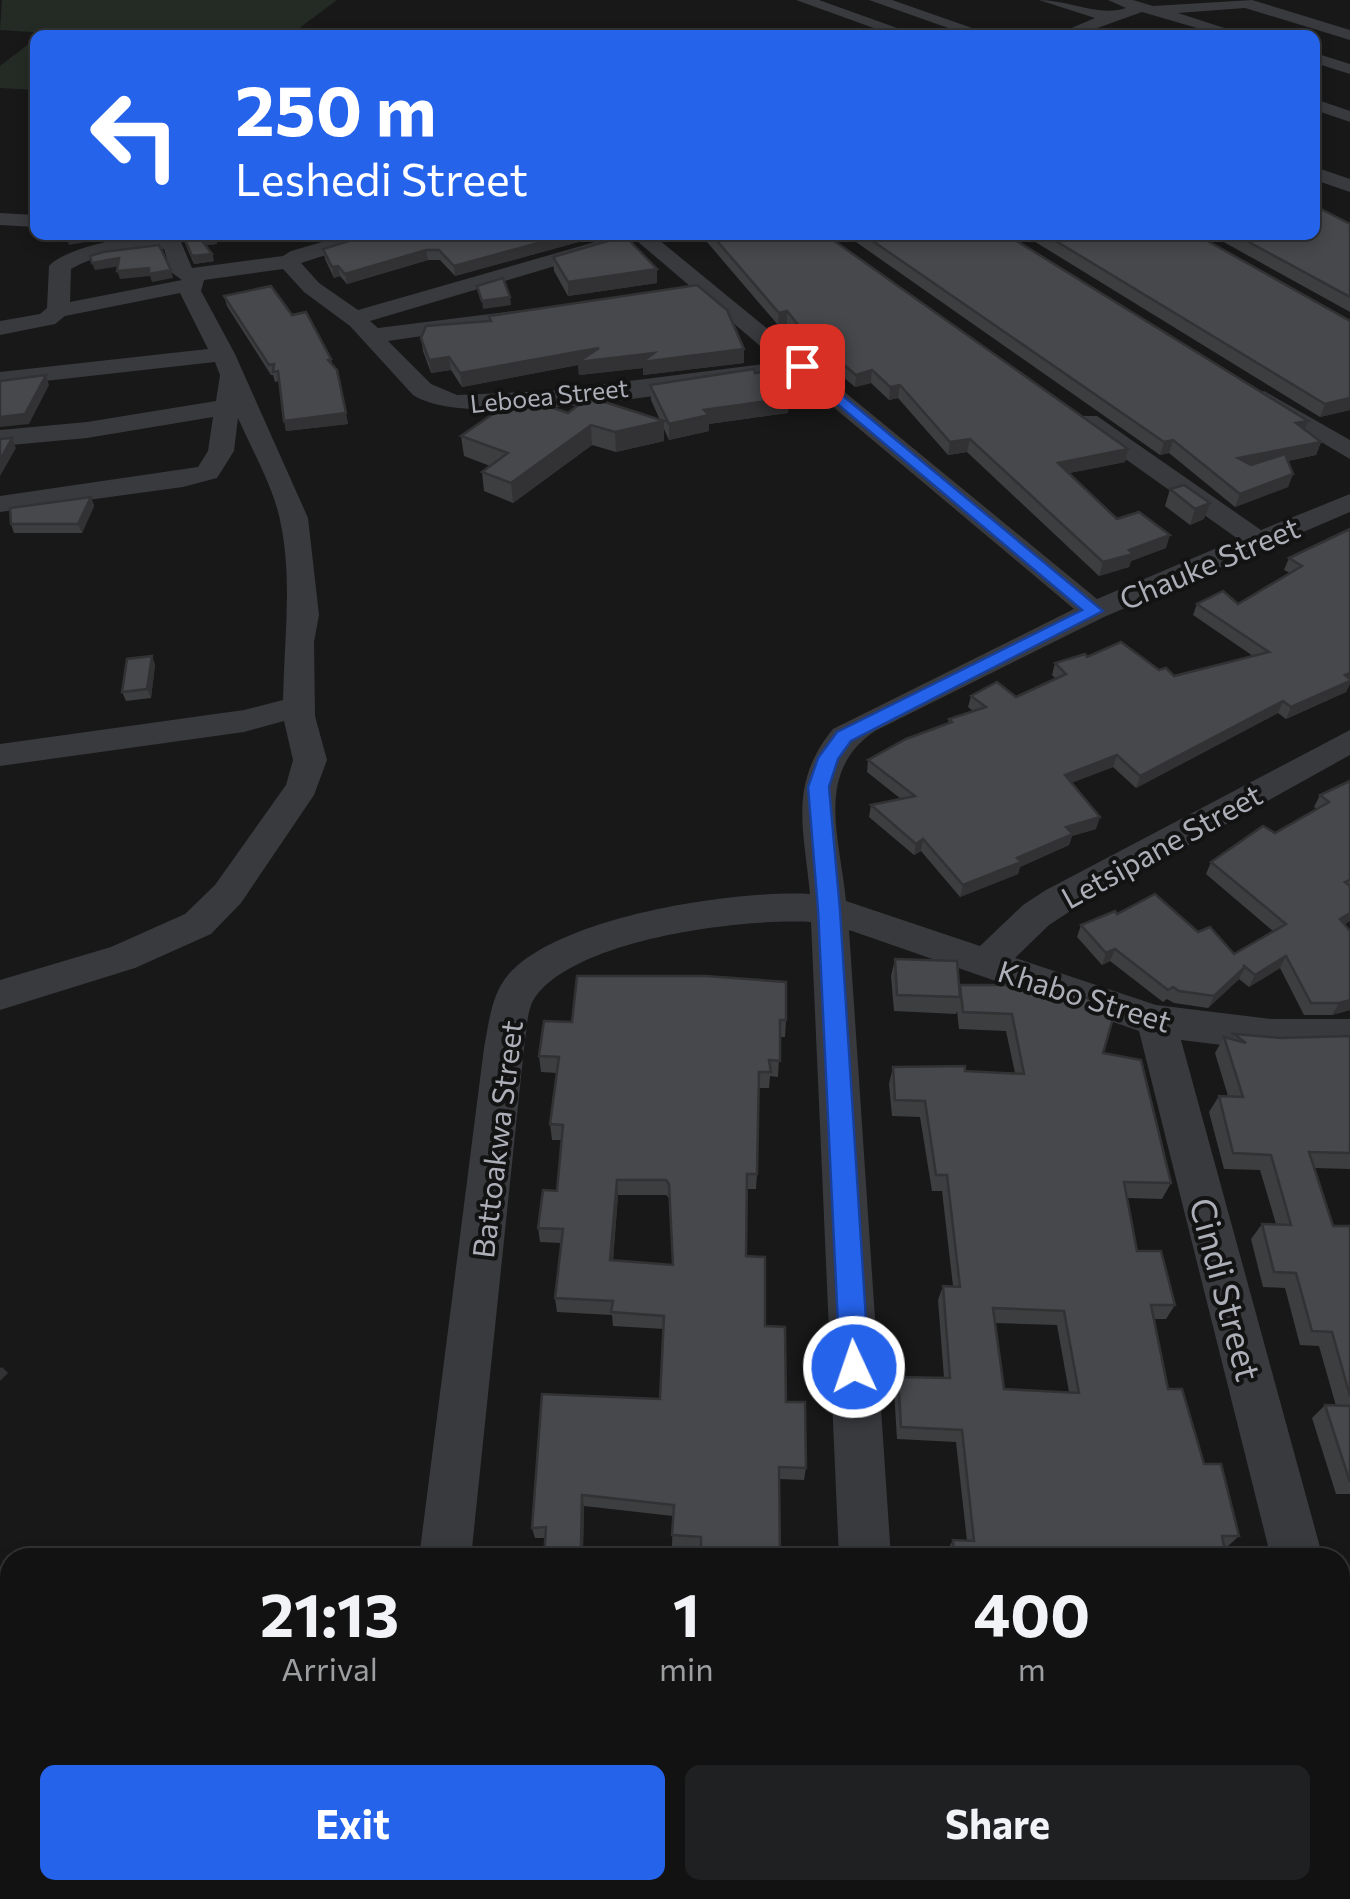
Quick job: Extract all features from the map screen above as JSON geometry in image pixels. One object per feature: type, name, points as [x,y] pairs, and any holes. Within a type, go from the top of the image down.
[{"type":"street","points":[[804,0],[895,30]]},
{"type":"street","points":[[877,0],[969,30]]},
{"type":"street","points":[[1047,0],[1090,28],[1138,30]]},
{"type":"street","points":[[1116,0],[1221,30]]},
{"type":"street","points":[[1090,28],[1148,9],[1194,3],[1306,1]]},
{"type":"street","points":[[1245,3],[1350,35]]},
{"type":"street","points":[[1320,60],[1350,69]]},
{"type":"street","points":[[1320,106],[1350,117]]},
{"type":"street","points":[[1320,175],[1350,186]]},
{"type":"street","points":[[0,219],[30,221]]},
{"type":"street","points":[[58,311],[59,270],[67,260],[163,240]]},
{"type":"street","points":[[169,240],[182,272],[192,280]]},
{"type":"street","points":[[0,328],[192,280],[290,262],[298,255],[350,240]]},
{"type":"street","points":[[355,318],[623,240]]},
{"type":"street","points":[[646,240],[1094,611]]},
{"type":"street","name":"Leboea Street","points":[[290,262],[311,286],[355,318],[420,387],[452,404],[510,402],[802,366]]},
{"type":"street","points":[[0,995],[122,958],[174,937],[212,912],[302,788],[310,750],[299,706],[304,614],[294,518],[228,364],[192,296],[192,280]]},
{"type":"street","points":[[665,293],[704,287]]},
{"type":"street","points":[[373,336],[568,308]]},
{"type":"street","points":[[0,380],[228,364]]},
{"type":"street","points":[[0,504],[201,476],[213,467],[220,452],[228,407],[228,364]]},
{"type":"street","points":[[1251,390],[1350,451]]},
{"type":"street","points":[[1065,404],[1257,540]]},
{"type":"street","points":[[0,438],[87,430],[228,407]]},
{"type":"street","name":"Chauke Street","points":[[863,1548],[829,910],[818,787],[828,758],[844,736],[1094,611],[1350,502]]},
{"type":"street","points":[[0,756],[244,721],[299,706]]},
{"type":"street","name":"Letsipane Street","points":[[984,964],[1036,915],[1060,900],[1350,742]]},
{"type":"street","name":"Battoakwa Street","points":[[446,1548],[504,1048],[510,1012],[520,988],[535,971],[565,954],[656,926],[750,906],[829,910]]},
{"type":"street","name":"Khabo Street","points":[[829,910],[1156,1021],[1272,1036],[1350,1035]]},
{"type":"street","name":"Cindi Street","points":[[1156,1021],[1294,1548]]},
{"type":"shaded area","points":[[2,0],[337,0],[297,30],[0,30]]},
{"type":"shaded area","points":[[30,43],[30,90],[0,88],[0,66]]},
{"type":"building","points":[[1320,209],[1350,224],[1350,297],[1245,240],[1320,240]]},
{"type":"building","points":[[185,240],[202,240],[212,254],[192,256]]},
{"type":"building","points":[[352,240],[549,240],[454,266],[439,250],[426,250],[345,274],[338,266],[332,267],[323,249]]},
{"type":"building","points":[[611,240],[629,240],[657,269],[568,282],[553,257]]},
{"type":"building","points":[[716,240],[833,240],[1128,449],[1058,463],[1117,519],[1139,512],[1170,535],[1129,550],[1133,554],[1103,562],[970,439],[950,442],[900,385],[890,387],[872,370],[856,375],[820,345],[814,345],[787,311],[779,313]]},
{"type":"building","points":[[871,240],[1015,240],[1308,421],[1296,423],[1321,442],[1238,458],[1251,465],[1285,454],[1293,474],[1240,494],[1173,440],[1164,442]]},
{"type":"building","points":[[1054,240],[1206,240],[1350,321],[1350,398],[1325,404]]},
{"type":"building","points":[[159,245],[171,270],[149,274],[149,268],[117,271],[119,258],[92,263],[90,256],[103,252]]},
{"type":"building","points":[[503,278],[510,297],[482,301],[477,286]]},
{"type":"building","points":[[697,285],[727,310],[744,349],[642,362],[654,353],[578,362],[599,348],[460,373],[449,357],[429,360],[421,338],[426,326],[491,321],[489,316]]},
{"type":"building","points":[[271,286],[292,315],[306,312],[331,359],[328,360],[337,370],[346,413],[284,421],[278,371],[273,372],[274,364],[269,365],[224,296]]},
{"type":"building","points":[[754,369],[755,373],[772,370],[789,398],[704,410],[709,415],[669,424],[650,385]]},
{"type":"building","points":[[46,375],[25,414],[0,417],[0,381]]},
{"type":"building","points":[[519,396],[568,413],[589,397],[664,421],[615,432],[591,425],[511,483],[482,472],[508,453],[461,436]]},
{"type":"building","points":[[12,438],[0,460],[0,439]]},
{"type":"building","points":[[1184,485],[1210,503],[1195,509],[1170,489]]},
{"type":"building","points":[[91,497],[78,524],[11,524],[10,508]]},
{"type":"building","points":[[1350,529],[1350,673],[1345,675],[1350,681],[1291,707],[1283,701],[1140,776],[1117,755],[1065,775],[1100,817],[1066,827],[1073,834],[1017,858],[1021,862],[963,885],[923,839],[916,844],[871,805],[915,796],[868,760],[906,739],[952,722],[949,719],[986,707],[971,696],[997,682],[1016,697],[1066,674],[1055,663],[1085,654],[1087,657],[1121,642],[1159,670],[1166,668],[1174,676],[1269,652],[1197,604],[1223,591],[1238,604],[1302,566],[1289,558]]},
{"type":"building","points":[[152,656],[147,689],[122,692],[127,659]]},
{"type":"building","points":[[1350,781],[1350,880],[1345,882],[1350,886],[1350,913],[1340,919],[1350,931],[1350,1000],[1311,1003],[1286,956],[1255,975],[1243,965],[1214,996],[1173,987],[1168,990],[1115,949],[1106,953],[1081,925],[1115,911],[1117,914],[1155,894],[1198,932],[1210,927],[1234,954],[1286,924],[1211,862],[1263,826],[1275,833],[1329,802],[1320,795]]},
{"type":"building","points":[[895,959],[957,961],[960,997],[897,995]]},
{"type":"building","points":[[577,976],[706,976],[786,982],[786,1020],[780,1020],[780,1061],[769,1060],[771,1072],[759,1072],[757,1174],[747,1174],[746,1256],[765,1257],[765,1326],[785,1327],[786,1402],[805,1402],[806,1468],[779,1467],[780,1548],[701,1548],[701,1537],[672,1535],[674,1505],[582,1495],[581,1547],[591,1548],[545,1548],[546,1527],[532,1528],[542,1394],[660,1399],[664,1316],[611,1312],[613,1301],[555,1298],[563,1229],[538,1228],[543,1190],[557,1191],[563,1125],[550,1124],[559,1057],[539,1056],[544,1021],[572,1022]],"holes":[[[617,1180],[666,1180],[673,1265],[610,1260]]]},
{"type":"building","points":[[960,985],[1028,985],[1116,1008],[1103,1053],[1141,1060],[1171,1183],[1124,1182],[1137,1251],[1161,1251],[1175,1305],[1151,1305],[1168,1389],[1182,1389],[1204,1464],[1221,1464],[1239,1536],[1222,1536],[1224,1548],[953,1548],[953,1540],[974,1541],[962,1430],[901,1427],[898,1377],[950,1378],[943,1286],[960,1287],[947,1175],[936,1175],[925,1101],[895,1100],[893,1067],[965,1066],[965,1071],[1024,1074],[1012,1014],[963,1012]],"holes":[[[993,1308],[1064,1311],[1079,1393],[1004,1389]]]},
{"type":"building","points":[[1234,1034],[1281,1038],[1350,1036],[1350,1153],[1309,1152],[1333,1226],[1350,1226],[1350,1396],[1332,1332],[1312,1331],[1296,1273],[1274,1272],[1262,1224],[1291,1225],[1271,1155],[1233,1153],[1219,1096],[1243,1097],[1224,1037],[1246,1043]]},
{"type":"building","points":[[1325,1405],[1350,1406],[1350,1482]]},
{"type":"route","points":[[802,366],[1094,611],[844,736],[828,758],[818,787],[829,910],[854,1367]]}]
